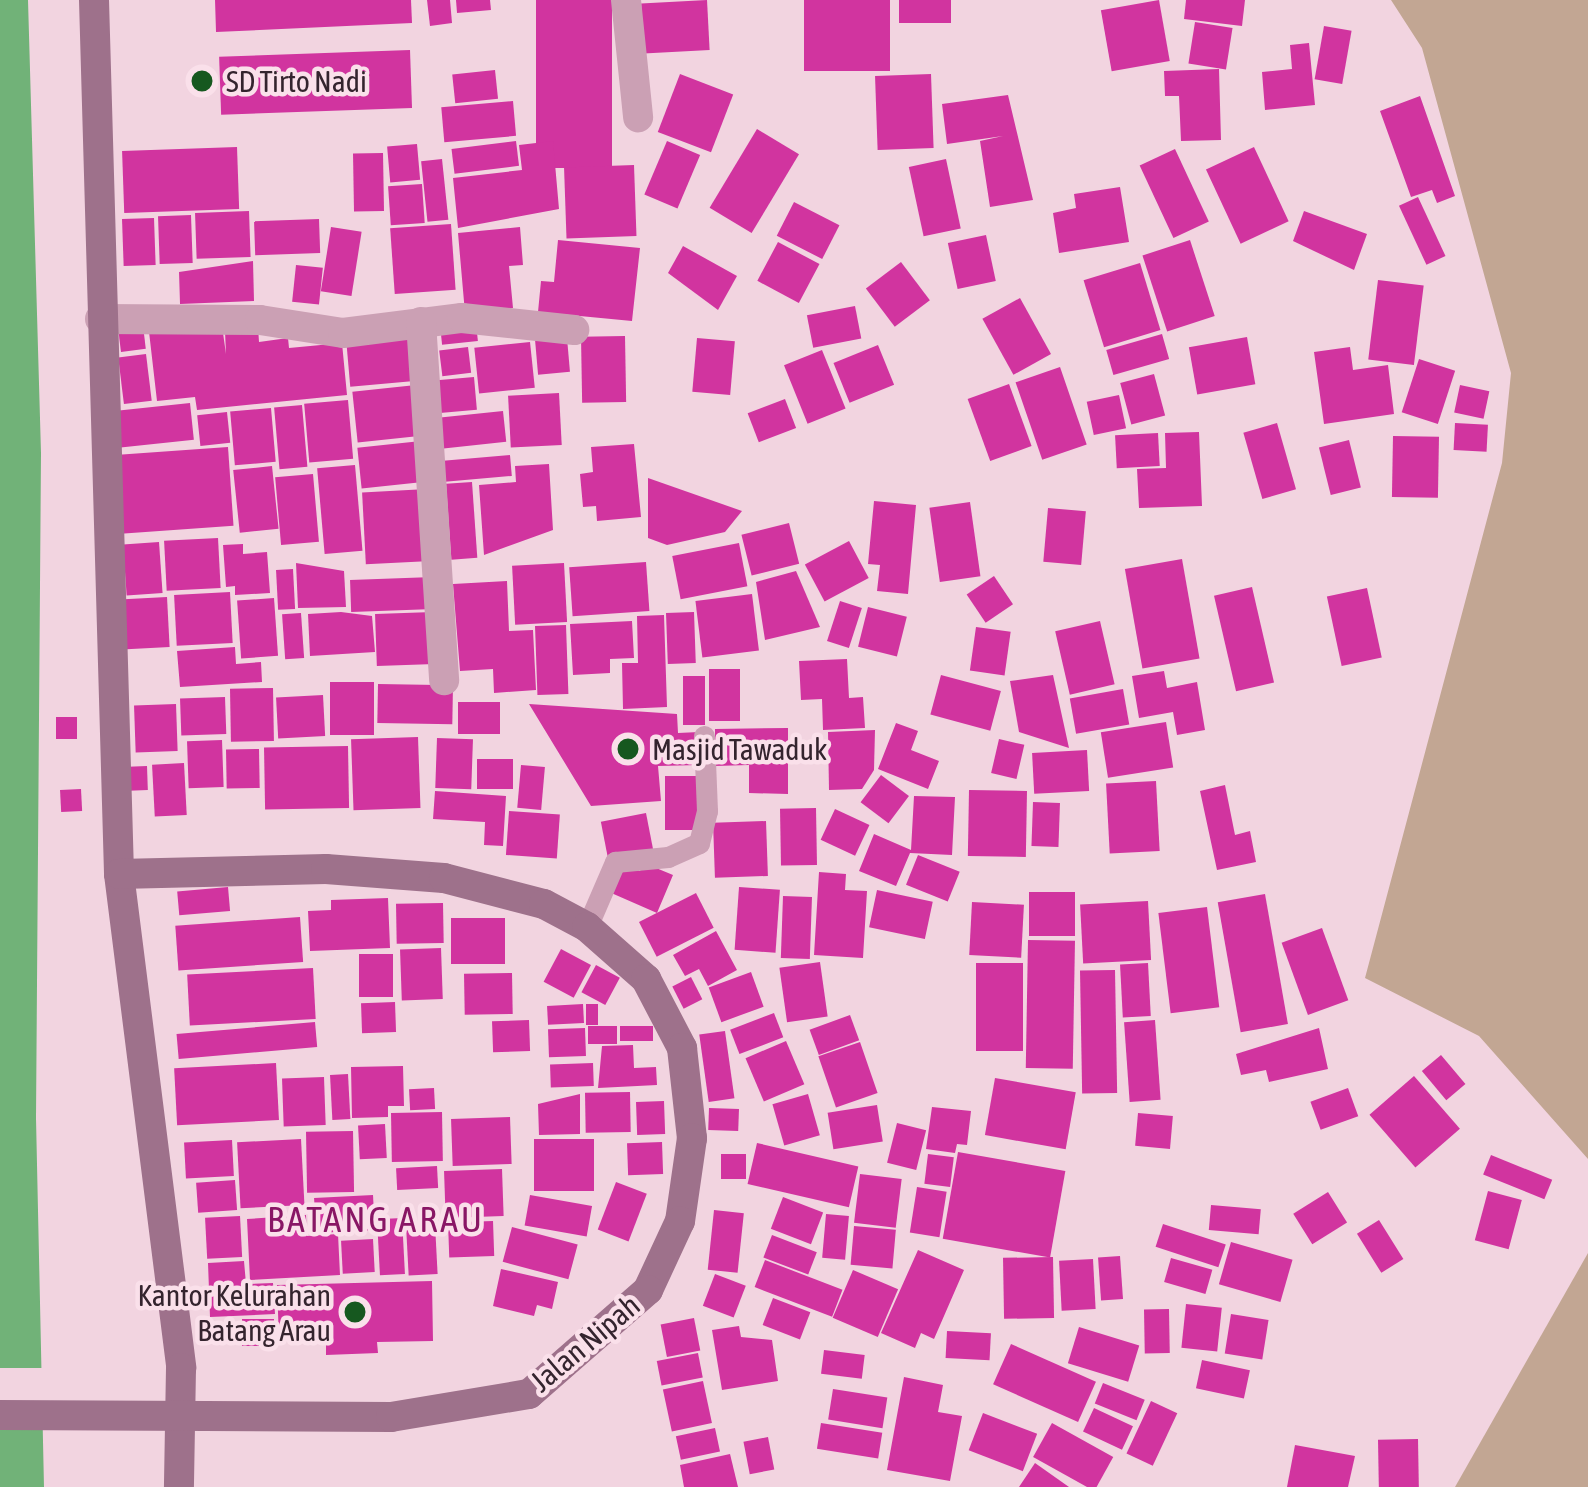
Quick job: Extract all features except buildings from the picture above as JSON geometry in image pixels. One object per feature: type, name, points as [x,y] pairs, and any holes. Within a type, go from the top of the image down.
[{"type":"street","points":[[94,0],[119,874],[181,1368],[179,1487]]},
{"type":"street","points":[[626,0],[638,117]]},
{"type":"street","points":[[100,319],[260,320],[343,333],[462,317],[574,330]]},
{"type":"street","points":[[421,322],[444,680]]},
{"type":"street","name":"Jalan Nipah","points":[[0,1415],[391,1417],[529,1394],[648,1290],[680,1221],[692,1138],[682,1048],[646,979],[587,927],[544,904],[444,878],[326,869],[119,874]]},
{"type":"lane","points":[[587,927],[615,862],[668,857],[699,842],[707,811],[704,736]]},
{"type":"shaded area","points":[[0,0],[28,0],[41,453],[36,1118],[44,1487],[0,1487]]},
{"type":"shaded area","points":[[1391,0],[1588,0],[1588,1159],[1479,1036],[1365,978],[1502,463],[1511,373],[1422,48]]},
{"type":"shaded area","points":[[1588,1253],[1588,1487],[1455,1487]]},
{"type":"pier","points":[[0,1368],[49,1368],[49,1429],[0,1429]]},
{"type":"place","name":"SD Tirto Nadi","points":[[202,81]]},
{"type":"place","name":"Masjid Tawaduk","points":[[628,749]]},
{"type":"place","name":"Kantor Kelurahan Batang Arau","points":[[355,1312]]},
{"type":"district","name":"BATANG ARAU","points":[[376,1220]]}]
